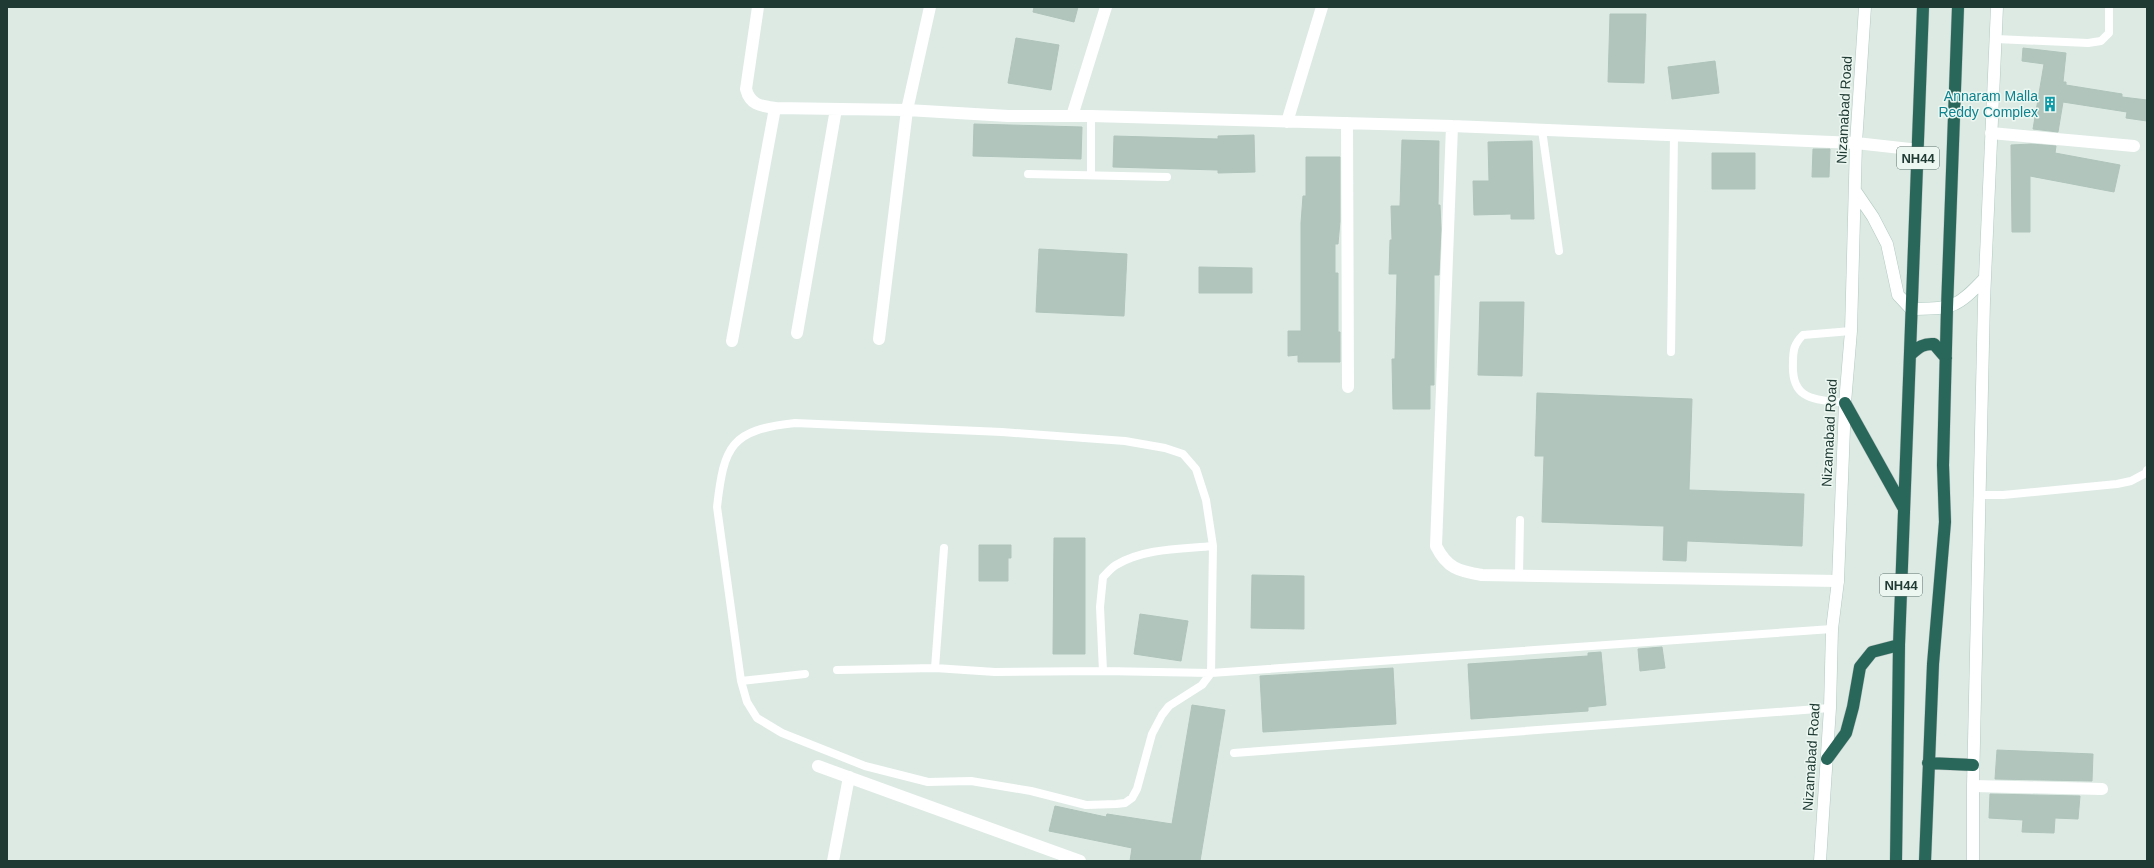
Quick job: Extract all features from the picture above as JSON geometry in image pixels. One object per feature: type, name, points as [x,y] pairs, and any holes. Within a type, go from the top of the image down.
[{"type":"highway","name":"NH44","points":[[1896,861],[1899,645],[1911,309],[1919,150],[1923,7]]},
{"type":"highway","name":"NH44","points":[[1925,861],[1933,664],[1945,522],[1943,465],[1958,7]]},
{"type":"highway","points":[[1910,355],[1920,346],[1927,343],[1934,344],[1946,358]]},
{"type":"highway","points":[[1845,403],[1904,508]]},
{"type":"highway","points":[[1826,759],[1846,733],[1854,707],[1860,667],[1872,652],[1899,645]]},
{"type":"highway","points":[[1928,763],[1973,765]]},
{"type":"street","points":[[758,7],[746,90],[748,98],[757,105],[775,108],[907,110],[1008,116],[1091,116],[1452,126],[1856,143],[1919,150]]},
{"type":"street","points":[[879,339],[907,110],[930,7]]},
{"type":"street","points":[[1072,116],[1106,7]]},
{"type":"street","points":[[1287,122],[1322,7]]},
{"type":"street","name":"Nizamabad Road","points":[[1820,861],[1830,708],[1832,629],[1838,581],[1845,403],[1851,331],[1856,192],[1856,143],[1865,7]]},
{"type":"street","points":[[1973,861],[1973,765],[1985,278],[1997,7]]},
{"type":"street","points":[[732,341],[775,108]]},
{"type":"street","points":[[798,333],[836,109]]},
{"type":"street","points":[[1347,123],[1348,388]]},
{"type":"street","points":[[1452,126],[1436,546],[1449,565],[1462,572],[1482,575],[1519,574],[1838,581]]},
{"type":"street","points":[[1991,133],[2134,146]]},
{"type":"street","points":[[1856,192],[1873,217],[1887,244],[1898,295],[1911,309],[1947,308],[1965,299],[1985,278]]},
{"type":"street","points":[[818,766],[1080,861]]},
{"type":"street","points":[[833,861],[849,777]]},
{"type":"street","points":[[1973,786],[2102,789]]},
{"type":"lane","points":[[1996,39],[2088,43],[2101,41],[2109,34],[2110,7]]},
{"type":"lane","points":[[1090,174],[1091,116]]},
{"type":"lane","points":[[1542,130],[1559,251]]},
{"type":"lane","points":[[1671,352],[1674,135]]},
{"type":"lane","points":[[1028,174],[1167,176]]},
{"type":"lane","points":[[1845,403],[1813,398],[1800,392],[1795,386],[1792,376],[1793,348],[1803,334],[1851,331]]},
{"type":"lane","points":[[795,423],[1002,432],[1125,441],[1165,448],[1183,454],[1196,469],[1206,500],[1213,546],[1211,673],[1202,686],[1169,706],[1162,715],[1152,734],[1137,789],[1132,798],[1125,802],[1116,804],[1086,805],[1031,791],[971,781],[928,782],[865,766],[782,734],[757,718],[747,702],[741,681],[717,507],[719,485],[731,447],[743,435],[767,426],[795,423]]},
{"type":"lane","points":[[1980,494],[2003,495],[2117,484],[2131,481],[2146,473],[2147,470]]},
{"type":"lane","points":[[1519,574],[1520,520]]},
{"type":"lane","points":[[1103,670],[1100,607],[1103,577],[1116,565],[1135,557],[1164,550],[1213,546]]},
{"type":"lane","points":[[935,668],[944,548]]},
{"type":"lane","points":[[837,670],[935,668],[996,672],[1103,670],[1211,673],[1832,629]]},
{"type":"lane","points":[[741,681],[805,674]]},
{"type":"lane","points":[[1234,753],[1830,708]]},
{"type":"building","points":[[1034,7],[1078,7],[1074,22],[1033,12]]},
{"type":"building","points":[[1610,14],[1646,14],[1644,83],[1608,82]]},
{"type":"building","points":[[1016,38],[1059,45],[1051,90],[1008,83]]},
{"type":"building","points":[[2023,48],[2066,53],[2063,82],[2066,82],[2066,85],[2122,94],[2122,97],[2147,100],[2147,121],[2126,118],[2127,112],[2063,102],[2058,132],[2033,129],[2044,64],[2022,61]]},
{"type":"building","points":[[1715,61],[1719,93],[1672,99],[1668,67]]},
{"type":"building","points":[[974,124],[1082,127],[1081,159],[973,156]]},
{"type":"building","points":[[1254,135],[1255,172],[1218,173],[1218,170],[1113,167],[1114,136],[1218,139],[1218,136]]},
{"type":"building","points":[[1402,140],[1439,141],[1438,205],[1440,205],[1441,229],[1439,275],[1434,275],[1434,385],[1430,385],[1430,409],[1393,409],[1392,359],[1395,359],[1397,274],[1389,274],[1390,240],[1392,240],[1391,206],[1400,206]]},
{"type":"building","points":[[1532,141],[1534,219],[1511,219],[1511,214],[1474,215],[1473,181],[1489,181],[1488,142]]},
{"type":"building","points":[[2031,144],[2056,146],[2055,153],[2120,165],[2114,192],[2030,176],[2030,232],[2012,232],[2011,145]]},
{"type":"building","points":[[1813,149],[1830,149],[1829,177],[1812,177]]},
{"type":"building","points":[[1712,153],[1755,153],[1755,189],[1712,189]]},
{"type":"building","points":[[1306,157],[1340,157],[1340,221],[1338,244],[1335,244],[1335,273],[1338,273],[1338,332],[1340,332],[1340,362],[1298,362],[1298,355],[1288,356],[1288,331],[1301,331],[1301,223],[1303,196],[1306,196]]},
{"type":"building","points":[[1039,249],[1127,254],[1124,316],[1036,312]]},
{"type":"building","points":[[1199,267],[1252,268],[1252,293],[1199,293]]},
{"type":"building","points":[[1480,302],[1524,302],[1522,376],[1478,375]]},
{"type":"building","points":[[1537,393],[1692,399],[1689,490],[1804,494],[1802,546],[1687,541],[1686,561],[1663,560],[1664,526],[1542,522],[1544,456],[1535,456]]},
{"type":"building","points":[[1054,538],[1085,538],[1085,654],[1053,654]]},
{"type":"building","points":[[979,545],[1011,545],[1011,558],[1008,558],[1008,581],[979,581]]},
{"type":"building","points":[[1252,575],[1304,576],[1304,629],[1251,628]]},
{"type":"building","points":[[1140,614],[1188,621],[1181,661],[1134,654]]},
{"type":"building","points":[[1662,647],[1665,668],[1640,671],[1638,649]]},
{"type":"building","points":[[1601,652],[1606,705],[1588,707],[1588,711],[1471,719],[1468,664],[1588,656],[1588,653]]},
{"type":"building","points":[[1393,668],[1396,724],[1263,732],[1260,676]]},
{"type":"building","points":[[1192,705],[1225,710],[1200,861],[1130,861],[1132,848],[1049,831],[1055,806],[1106,817],[1107,814],[1172,824]]},
{"type":"building","points":[[1997,750],[2093,754],[2092,781],[1995,779]]},
{"type":"building","points":[[1990,794],[2080,796],[2078,819],[2055,818],[2054,833],[2022,832],[2023,820],[1989,818]]},
{"type":"place","name":"Annaram Malla Reddy Complex","points":[[2050,104]]}]
